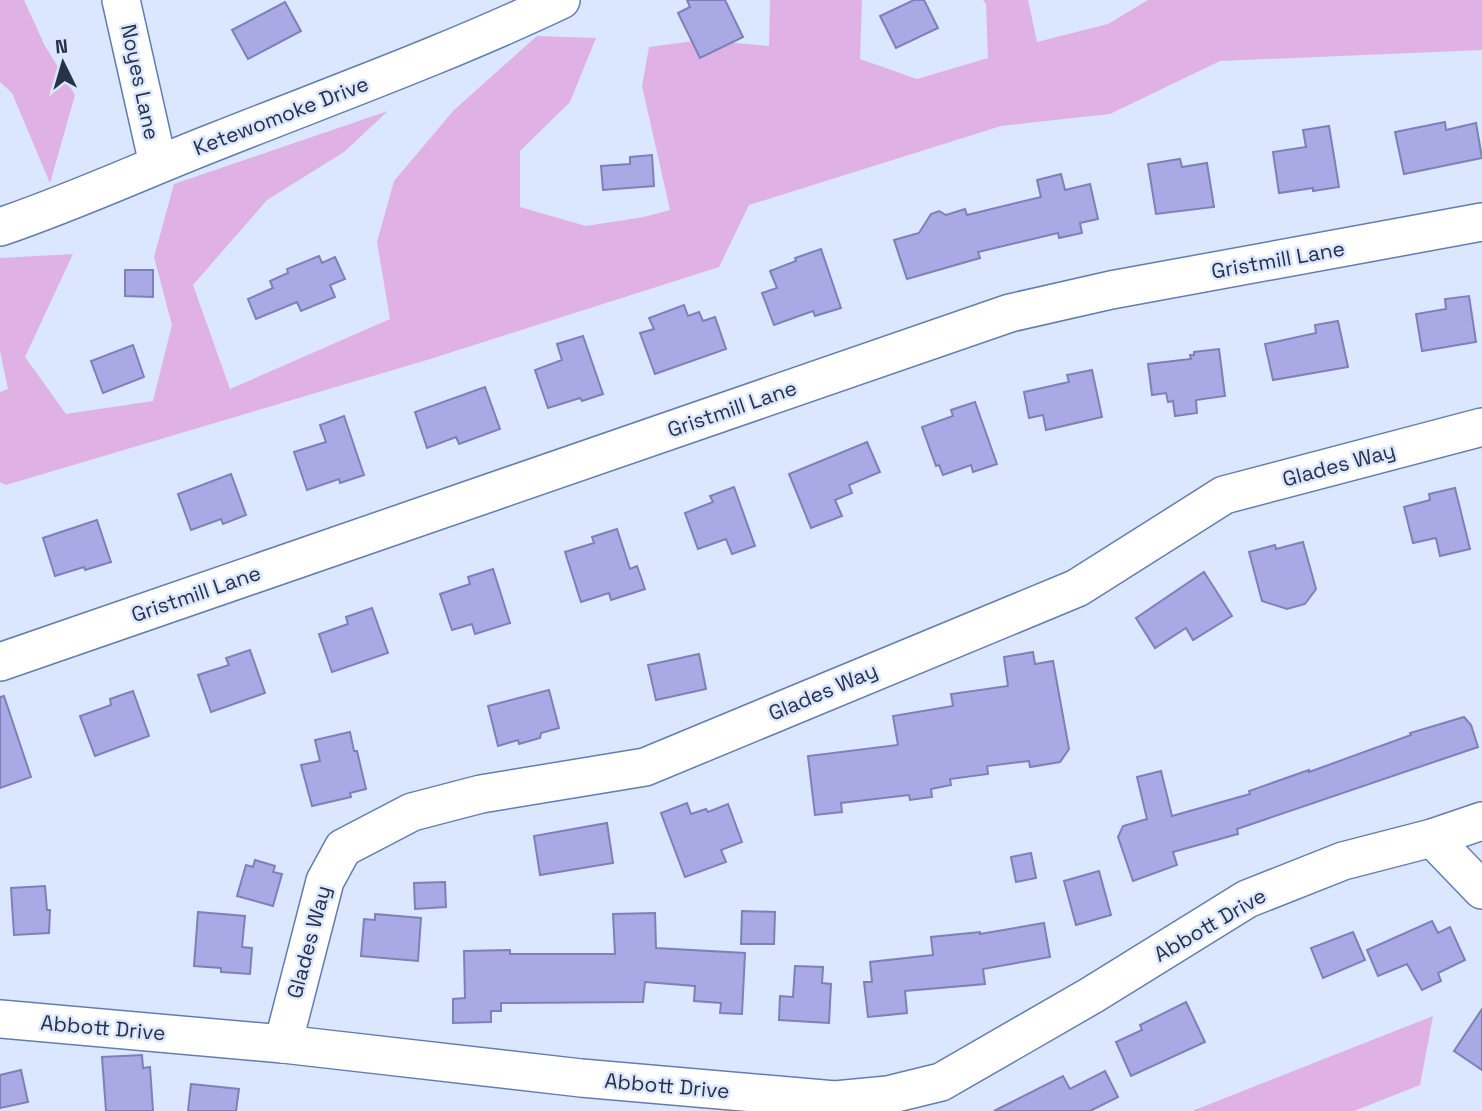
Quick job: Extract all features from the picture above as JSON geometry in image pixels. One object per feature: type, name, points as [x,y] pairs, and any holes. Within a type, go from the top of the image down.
[{"type":"street","name":"Noyes Lane","points":[[121,0],[158,164]]},
{"type":"street","name":"Ketewomoke Drive","points":[[0,227],[54,209],[158,164],[487,35],[561,0]]},
{"type":"street","name":"Gristmill Lane","points":[[0,662],[1010,313],[1111,290],[1482,222]]},
{"type":"street","name":"Glades Way","points":[[283,1044],[324,881],[343,848],[412,812],[481,794],[645,767],[1077,588],[1224,495],[1482,427]]},
{"type":"street","name":"Abbott Drive","points":[[0,1019],[283,1044],[581,1078],[835,1100],[888,1095],[941,1082],[1091,995],[1247,899],[1343,861],[1432,838],[1482,821]]},
{"type":"street","points":[[1432,838],[1482,890]]},
{"type":"shaded area","points":[[0,0],[24,0],[44,44],[75,95],[50,183],[12,93],[0,82]]},
{"type":"shaded area","points":[[770,0],[862,0],[860,59],[917,79],[988,58],[986,4],[983,0],[1028,0],[1037,42],[1108,24],[1148,0],[1482,0],[1482,50],[1220,61],[1110,114],[1001,126],[749,205],[719,267],[427,360],[6,485],[0,482],[0,392],[8,389],[0,351],[0,258],[73,254],[25,357],[66,414],[153,401],[172,325],[154,257],[174,184],[388,111],[344,152],[267,200],[193,285],[230,389],[390,319],[377,242],[394,181],[454,110],[537,36],[596,38],[570,102],[520,151],[520,207],[586,226],[670,210],[642,86],[649,47],[701,40],[769,46]]},
{"type":"shaded area","points":[[1433,1016],[1420,1085],[1354,1111],[1192,1111]]},
{"type":"building","points":[[687,0],[725,0],[743,37],[700,58],[678,13],[690,7]]},
{"type":"building","points":[[914,0],[924,0],[938,28],[896,48],[880,16]]},
{"type":"building","points":[[285,2],[301,31],[248,59],[232,30]]},
{"type":"building","points":[[1445,122],[1446,130],[1476,123],[1482,158],[1404,174],[1395,132]]},
{"type":"building","points":[[1329,126],[1339,187],[1279,193],[1273,152],[1306,147],[1303,130]]},
{"type":"building","points":[[652,155],[654,186],[603,190],[601,166],[630,164],[630,157]]},
{"type":"building","points":[[1180,159],[1182,167],[1207,163],[1214,207],[1156,214],[1148,164]]},
{"type":"building","points":[[1061,174],[1065,190],[1090,184],[1098,219],[1080,223],[1082,233],[1059,238],[1058,233],[978,252],[980,258],[907,279],[894,240],[919,233],[931,214],[939,211],[946,215],[965,209],[967,215],[1041,197],[1037,180]]},
{"type":"building","points":[[821,249],[841,308],[815,316],[813,311],[774,325],[762,293],[777,288],[770,271]]},
{"type":"building","points":[[319,256],[322,263],[335,257],[345,279],[330,285],[335,297],[301,311],[297,302],[256,319],[248,299],[273,288],[270,281],[288,273],[287,269]]},
{"type":"building","points":[[125,270],[153,270],[153,297],[125,296]]},
{"type":"building","points":[[1469,296],[1476,342],[1422,351],[1416,314],[1446,309],[1445,299]]},
{"type":"building","points":[[684,305],[688,316],[699,312],[703,321],[715,317],[726,349],[655,374],[640,333],[654,329],[649,318]]},
{"type":"building","points":[[1338,321],[1348,367],[1273,380],[1265,344],[1316,333],[1315,325]]},
{"type":"building","points":[[583,336],[603,394],[548,408],[535,370],[562,360],[557,344]]},
{"type":"building","points":[[133,345],[144,377],[103,393],[91,361]]},
{"type":"building","points":[[1219,349],[1225,396],[1196,400],[1197,413],[1175,416],[1173,401],[1168,402],[1166,393],[1152,395],[1148,364],[1191,359],[1190,355],[1194,355],[1194,352]]},
{"type":"building","points":[[1092,370],[1102,417],[1046,430],[1043,415],[1029,418],[1024,392],[1069,382],[1067,375]]},
{"type":"building","points":[[485,387],[500,429],[459,444],[456,437],[427,448],[415,412]]},
{"type":"building","points":[[975,402],[997,464],[973,472],[971,465],[943,475],[939,465],[936,466],[922,427],[953,416],[951,410]]},
{"type":"building","points":[[344,416],[364,475],[340,483],[339,479],[307,490],[294,452],[326,442],[320,425]]},
{"type":"building","points":[[867,442],[880,472],[849,485],[852,493],[835,500],[842,516],[811,528],[789,474]]},
{"type":"building","points":[[231,474],[246,515],[223,524],[221,519],[191,530],[178,494]]},
{"type":"building","points":[[734,487],[755,546],[732,554],[726,539],[698,549],[685,513],[713,502],[710,496]]},
{"type":"building","points":[[1455,488],[1470,549],[1440,556],[1436,538],[1413,543],[1404,507],[1430,500],[1429,494]]},
{"type":"building","points":[[97,520],[111,562],[55,576],[43,538]]},
{"type":"building","points":[[617,529],[630,569],[637,566],[645,589],[611,600],[609,593],[581,602],[565,552],[594,543],[592,537]]},
{"type":"building","points":[[1303,542],[1316,589],[1305,604],[1287,609],[1262,601],[1249,552],[1275,545],[1276,549]]},
{"type":"building","points":[[493,569],[510,623],[475,634],[472,624],[452,630],[440,594],[470,584],[468,577]]},
{"type":"building","points":[[1204,572],[1232,616],[1193,640],[1186,628],[1155,648],[1136,618]]},
{"type":"building","points":[[372,608],[388,653],[332,672],[319,634],[348,624],[346,617]]},
{"type":"building","points":[[250,650],[265,693],[211,712],[198,675],[229,665],[226,658]]},
{"type":"building","points":[[1033,652],[1035,664],[1053,661],[1069,749],[1060,762],[1030,767],[1029,761],[987,766],[988,774],[950,779],[951,785],[931,789],[932,797],[910,800],[909,795],[841,803],[842,812],[815,815],[808,756],[898,745],[893,716],[953,706],[951,694],[1008,686],[1004,657]]},
{"type":"building","points":[[699,654],[706,689],[656,700],[648,665]]},
{"type":"building","points":[[549,690],[559,728],[541,733],[540,738],[519,744],[518,740],[498,746],[488,706]]},
{"type":"building","points":[[133,691],[149,736],[95,756],[80,716],[111,705],[110,699]]},
{"type":"building","points":[[4,696],[31,777],[0,788],[0,697]]},
{"type":"building","points":[[1464,717],[1471,725],[1478,747],[1237,829],[1238,834],[1173,852],[1177,865],[1133,881],[1118,837],[1123,826],[1147,819],[1137,777],[1161,771],[1172,816],[1250,794],[1249,791],[1309,772],[1411,735],[1410,733]]},
{"type":"building","points":[[350,732],[366,789],[350,793],[351,797],[312,806],[301,765],[320,761],[315,740]]},
{"type":"building","points":[[687,803],[691,814],[706,809],[708,812],[728,804],[742,842],[721,850],[726,862],[685,877],[661,813]]},
{"type":"building","points":[[607,823],[613,863],[540,875],[534,836]]},
{"type":"building","points":[[1031,853],[1036,878],[1016,882],[1011,857]]},
{"type":"building","points":[[255,860],[275,866],[273,872],[282,874],[273,906],[237,896],[246,865],[253,867]]},
{"type":"building","points":[[1099,871],[1111,915],[1076,925],[1064,881]]},
{"type":"building","points":[[445,882],[446,907],[415,909],[414,883]]},
{"type":"building","points":[[45,886],[47,910],[50,910],[49,933],[14,935],[11,888]]},
{"type":"building","points":[[742,911],[775,912],[774,944],[741,944]]},
{"type":"building","points":[[198,912],[245,916],[242,947],[252,948],[250,974],[221,972],[221,968],[194,966]]},
{"type":"building","points":[[655,913],[656,948],[745,953],[742,1014],[720,1013],[721,1003],[694,1001],[695,986],[645,982],[643,1002],[501,1003],[501,1011],[491,1011],[491,1022],[453,1023],[453,999],[465,998],[464,951],[615,954],[613,914]]},
{"type":"building","points":[[375,914],[421,918],[418,961],[361,956],[364,919],[375,920]]},
{"type":"building","points":[[1432,921],[1438,933],[1450,927],[1465,960],[1438,973],[1441,981],[1422,990],[1407,964],[1378,976],[1367,950]]},
{"type":"building","points":[[1044,923],[1050,957],[983,969],[985,984],[905,991],[907,1013],[868,1017],[864,982],[872,982],[870,962],[933,955],[931,937],[980,934]]},
{"type":"building","points":[[1353,932],[1365,960],[1323,978],[1311,948]]},
{"type":"building","points":[[795,966],[823,967],[822,983],[831,984],[829,1023],[779,1020],[780,996],[793,997]]},
{"type":"building","points":[[1186,1002],[1205,1042],[1131,1076],[1116,1042],[1142,1030],[1140,1025]]},
{"type":"building","points":[[1482,1009],[1482,1070],[1454,1051]]},
{"type":"building","points":[[142,1055],[143,1068],[150,1067],[153,1111],[106,1111],[102,1057]]},
{"type":"building","points":[[21,1070],[28,1102],[0,1108],[0,1075]]},
{"type":"building","points":[[1105,1071],[1118,1097],[1090,1111],[994,1111],[1063,1076],[1070,1089]]},
{"type":"building","points":[[191,1084],[239,1089],[236,1111],[188,1111]]}]
